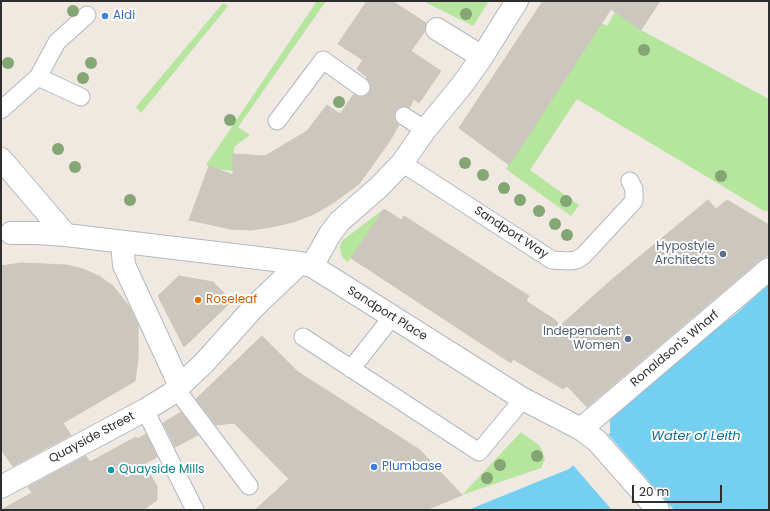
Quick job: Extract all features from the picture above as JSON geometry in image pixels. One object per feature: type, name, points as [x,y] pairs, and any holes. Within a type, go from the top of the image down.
[{"type":"street","points":[[306,264],[340,221],[379,187],[402,163],[425,130],[482,57],[517,1]]},
{"type":"street","points":[[437,29],[482,57]]},
{"type":"street","points":[[1,159],[66,235]]},
{"type":"street","name":"Sandport Place","points":[[11,233],[66,235],[306,264],[523,399],[589,435],[658,510]]},
{"type":"street","points":[[122,242],[124,265],[178,388]]},
{"type":"street","name":"Quayside Street","points":[[2,484],[145,410],[178,388],[214,353],[273,288],[306,264]]},
{"type":"street","name":"Ronaldson's Wharf","points":[[589,435],[769,269]]},
{"type":"lane","points":[[1,110],[38,77],[57,42],[87,14]]},
{"type":"lane","points":[[277,121],[323,60],[362,87]]},
{"type":"lane","points":[[38,77],[81,96]]},
{"type":"lane","points":[[404,116],[425,130]]},
{"type":"lane","name":"Sandport Way","points":[[402,163],[552,260],[576,260],[583,256],[634,201],[634,189],[630,181]]},
{"type":"lane","points":[[351,369],[392,317]]},
{"type":"lane","points":[[303,338],[479,452],[523,399]]},
{"type":"lane","points":[[178,388],[249,486]]},
{"type":"lane","points":[[145,410],[195,510]]},
{"type":"green space","points":[[317,1],[326,1],[238,127],[250,135],[234,147],[233,171],[216,169],[206,165]]},
{"type":"green space","points":[[423,1],[489,1],[473,26]]},
{"type":"green space","points":[[223,3],[228,6],[141,113],[136,107]]},
{"type":"green space","points":[[615,12],[641,30],[769,99],[769,212],[764,211],[577,99],[530,170],[579,205],[571,216],[506,169],[601,23],[607,26]]},
{"type":"green space","points":[[384,209],[348,262],[341,254],[340,246],[343,240]]},
{"type":"green space","points":[[521,432],[540,446],[545,459],[541,468],[462,495]]},
{"type":"water","name":"Water of Leith","points":[[769,284],[769,510],[468,510],[569,469],[610,433],[611,415],[672,362],[736,314]]},
{"type":"pier","points":[[607,433],[674,510],[612,510],[572,464]]},
{"type":"building","points":[[367,1],[392,1],[426,23],[425,31],[411,51],[441,71],[419,103],[414,99],[409,108],[405,106],[396,110],[394,115],[395,120],[399,125],[389,142],[359,184],[333,203],[314,214],[293,222],[271,227],[251,230],[231,229],[189,220],[209,166],[233,175],[233,154],[265,156],[307,131],[327,105],[340,114],[354,94],[360,97],[369,93],[371,88],[370,82],[366,78],[367,77],[357,69],[363,60],[338,44]]},
{"type":"building","points":[[543,1],[660,1],[641,30],[611,9],[509,165],[459,128]]},
{"type":"building","points":[[708,200],[716,209],[727,200],[769,225],[769,255],[761,259],[587,407],[567,386],[563,389],[513,359],[511,363],[351,258],[384,209],[401,220],[404,216],[529,296],[526,301],[555,320],[560,326],[609,282]]},
{"type":"building","points":[[21,263],[66,265],[83,269],[99,276],[113,286],[129,306],[138,325],[138,358],[135,381],[63,423],[71,435],[13,466],[1,450],[1,266]]},
{"type":"building","points":[[179,276],[213,282],[232,301],[184,347],[158,296]]},
{"type":"building","points":[[262,336],[298,372],[420,450],[462,495],[426,510],[255,510],[289,479],[234,423],[216,425],[196,399]]},
{"type":"building","points":[[181,412],[198,435],[175,447],[163,423]]},
{"type":"building","name":"Quayside Mills","points":[[146,434],[157,457],[144,464],[157,486],[157,500],[143,510],[1,510],[32,493],[28,487],[86,456],[90,462],[136,437],[137,439]]},
{"type":"place","name":"Aldi","points":[[105,16]]},
{"type":"place","name":"Hypostyle Architects","points":[[723,254]]},
{"type":"place","name":"Roseleaf","points":[[198,300]]},
{"type":"place","name":"Independent Women","points":[[628,339]]},
{"type":"place","name":"Plumbase","points":[[374,467]]},
{"type":"place","name":"Quayside Mills","points":[[111,470]]}]
